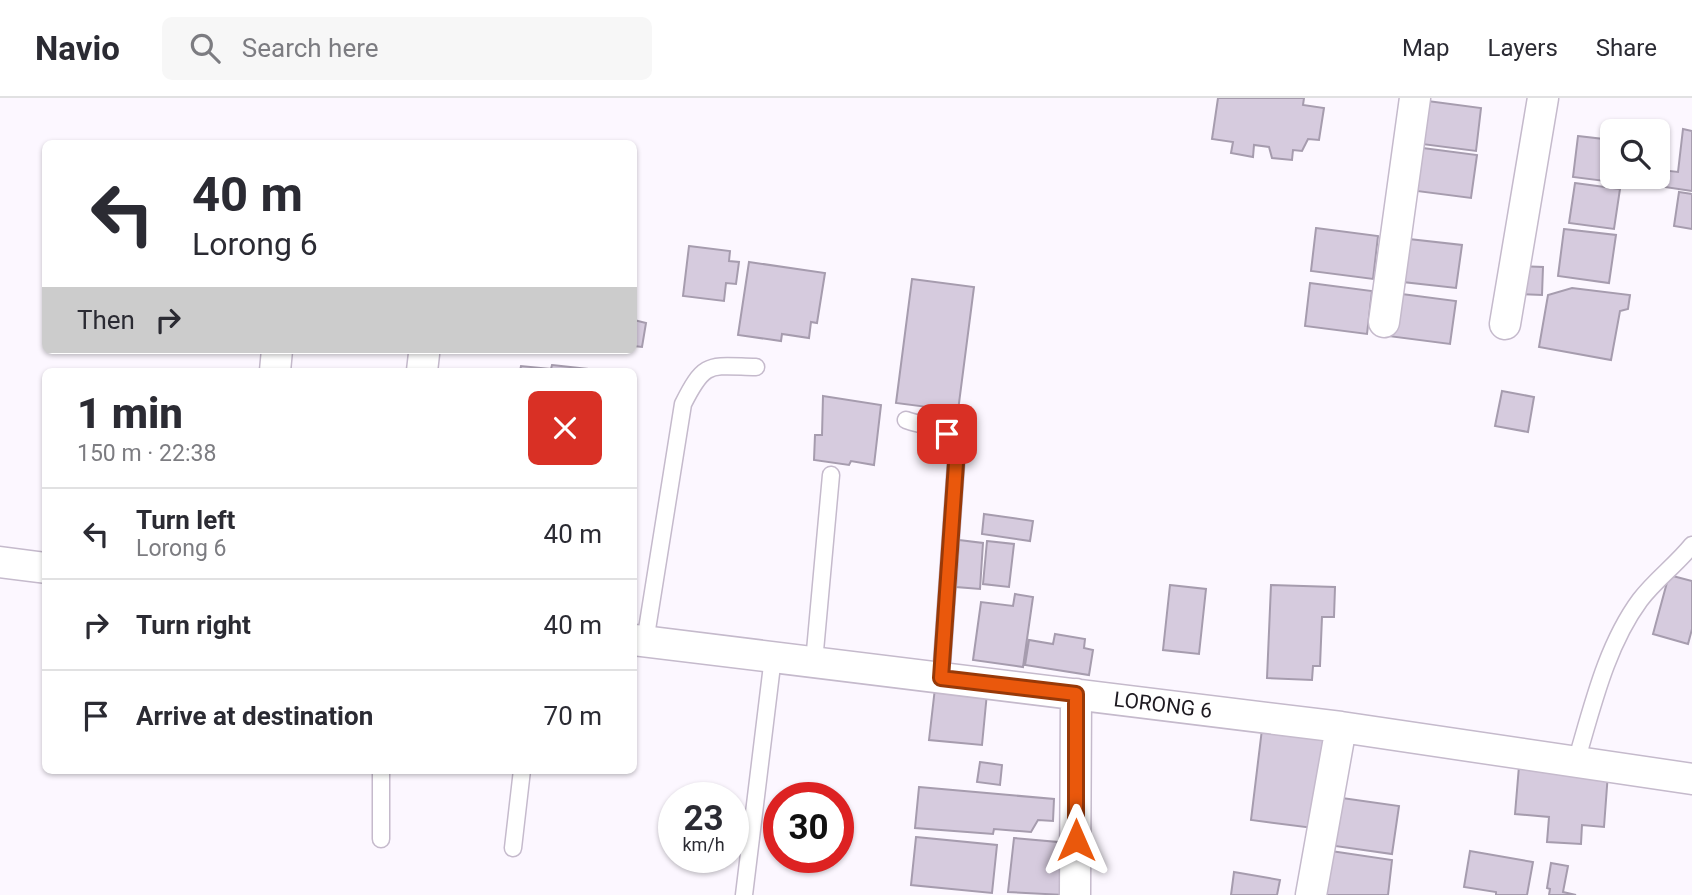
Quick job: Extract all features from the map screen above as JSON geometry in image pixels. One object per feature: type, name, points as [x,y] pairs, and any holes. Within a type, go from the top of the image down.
[{"type":"street","points":[[1384,322],[1415,98]]},
{"type":"street","points":[[1505,324],[1543,98]]},
{"type":"street","name":"LORONG 6","points":[[639,641],[1341,727],[1692,779]]},
{"type":"street","points":[[1075,895],[1076,694]]},
{"type":"street","points":[[1311,895],[1341,727]]},
{"type":"lane","points":[[639,641],[683,404],[696,377],[713,366],[756,367]]},
{"type":"lane","points":[[906,420],[947,434],[955,441],[957,449],[941,678]]},
{"type":"lane","points":[[814,662],[831,475]]},
{"type":"lane","points":[[1576,762],[1605,670],[1626,623],[1655,582],[1692,545]]},
{"type":"lane","points":[[744,895],[773,657]]},
{"type":"lane","points":[[381,774],[381,839]]},
{"type":"lane","points":[[513,848],[522,774]]},
{"type":"building","points":[[1218,98],[1304,98],[1303,105],[1324,108],[1319,140],[1308,139],[1302,151],[1293,150],[1292,160],[1272,158],[1269,147],[1254,145],[1253,157],[1231,153],[1233,142],[1212,139]]},
{"type":"building","points":[[1420,100],[1481,108],[1476,151],[1414,143]]},
{"type":"building","points":[[1683,129],[1692,131],[1692,191],[1670,188],[1670,171],[1678,172]]},
{"type":"building","points":[[1578,136],[1600,139],[1600,180],[1573,177]]},
{"type":"building","points":[[1415,147],[1477,155],[1471,198],[1409,190]]},
{"type":"building","points":[[1575,183],[1600,186],[1600,189],[1620,189],[1614,229],[1569,223]]},
{"type":"building","points":[[1679,192],[1692,194],[1692,229],[1674,226]]},
{"type":"building","points":[[1316,228],[1378,236],[1373,279],[1311,271]]},
{"type":"building","points":[[1564,229],[1616,235],[1609,283],[1558,276]]},
{"type":"building","points":[[1400,238],[1462,245],[1456,288],[1394,281]]},
{"type":"building","points":[[689,246],[730,251],[729,261],[739,262],[736,284],[726,283],[724,301],[683,296]]},
{"type":"building","points":[[749,262],[825,273],[817,323],[811,322],[809,338],[782,334],[781,341],[738,335]]},
{"type":"building","points":[[1521,266],[1543,267],[1542,295],[1519,294]]},
{"type":"building","points":[[912,279],[974,287],[958,411],[896,403]]},
{"type":"building","points":[[1310,283],[1372,291],[1367,334],[1305,326]]},
{"type":"building","points":[[1572,288],[1630,295],[1628,309],[1620,311],[1611,360],[1539,347],[1548,295]]},
{"type":"building","points":[[1394,293],[1456,301],[1450,344],[1388,336]]},
{"type":"building","points":[[637,321],[646,323],[642,347],[637,346]]},
{"type":"building","points":[[552,365],[579,368],[551,368]]},
{"type":"building","points":[[1502,391],[1534,397],[1528,432],[1495,426]]},
{"type":"building","points":[[823,396],[881,405],[874,465],[814,460],[815,435],[822,435]]},
{"type":"building","points":[[984,514],[1033,521],[1030,541],[982,534]]},
{"type":"building","points":[[959,540],[983,543],[980,589],[956,587]]},
{"type":"building","points":[[987,541],[1014,544],[1009,587],[983,584]]},
{"type":"building","points":[[1669,575],[1692,581],[1692,629],[1688,644],[1653,634]]},
{"type":"building","points":[[1170,585],[1206,589],[1199,654],[1163,650]]},
{"type":"building","points":[[1271,585],[1335,587],[1334,617],[1322,617],[1320,666],[1313,666],[1312,680],[1267,678]]},
{"type":"building","points":[[1015,594],[1033,597],[1023,667],[973,660],[981,602],[1013,606]]},
{"type":"building","points":[[1055,634],[1085,639],[1084,648],[1093,650],[1089,675],[1025,665],[1029,640],[1053,644]]},
{"type":"building","points":[[935,688],[987,693],[982,745],[929,740]]},
{"type":"building","points":[[1262,729],[1324,737],[1313,828],[1251,820]]},
{"type":"building","points":[[980,762],[1002,765],[1000,785],[977,782]]},
{"type":"building","points":[[1519,766],[1608,773],[1604,827],[1582,825],[1581,844],[1547,842],[1549,817],[1515,814]]},
{"type":"building","points":[[919,787],[1054,799],[1053,821],[1038,820],[1031,832],[994,829],[993,834],[915,828]]},
{"type":"building","points":[[1342,798],[1399,806],[1392,854],[1335,846]]},
{"type":"building","points":[[916,837],[997,845],[992,893],[911,885]]},
{"type":"building","points":[[1014,838],[1069,843],[1064,895],[1008,892]]},
{"type":"building","points":[[1331,851],[1392,860],[1388,895],[1325,895]]},
{"type":"building","points":[[1470,851],[1533,862],[1527,895],[1496,895],[1496,892],[1464,887]]},
{"type":"building","points":[[1551,863],[1568,866],[1563,892],[1576,895],[1549,895],[1550,889],[1547,888]]},
{"type":"building","points":[[1234,872],[1280,880],[1277,895],[1231,895]]},
{"type":"route","points":[[947,434],[955,441],[957,449],[941,678],[1076,694],[1076,840]]}]
